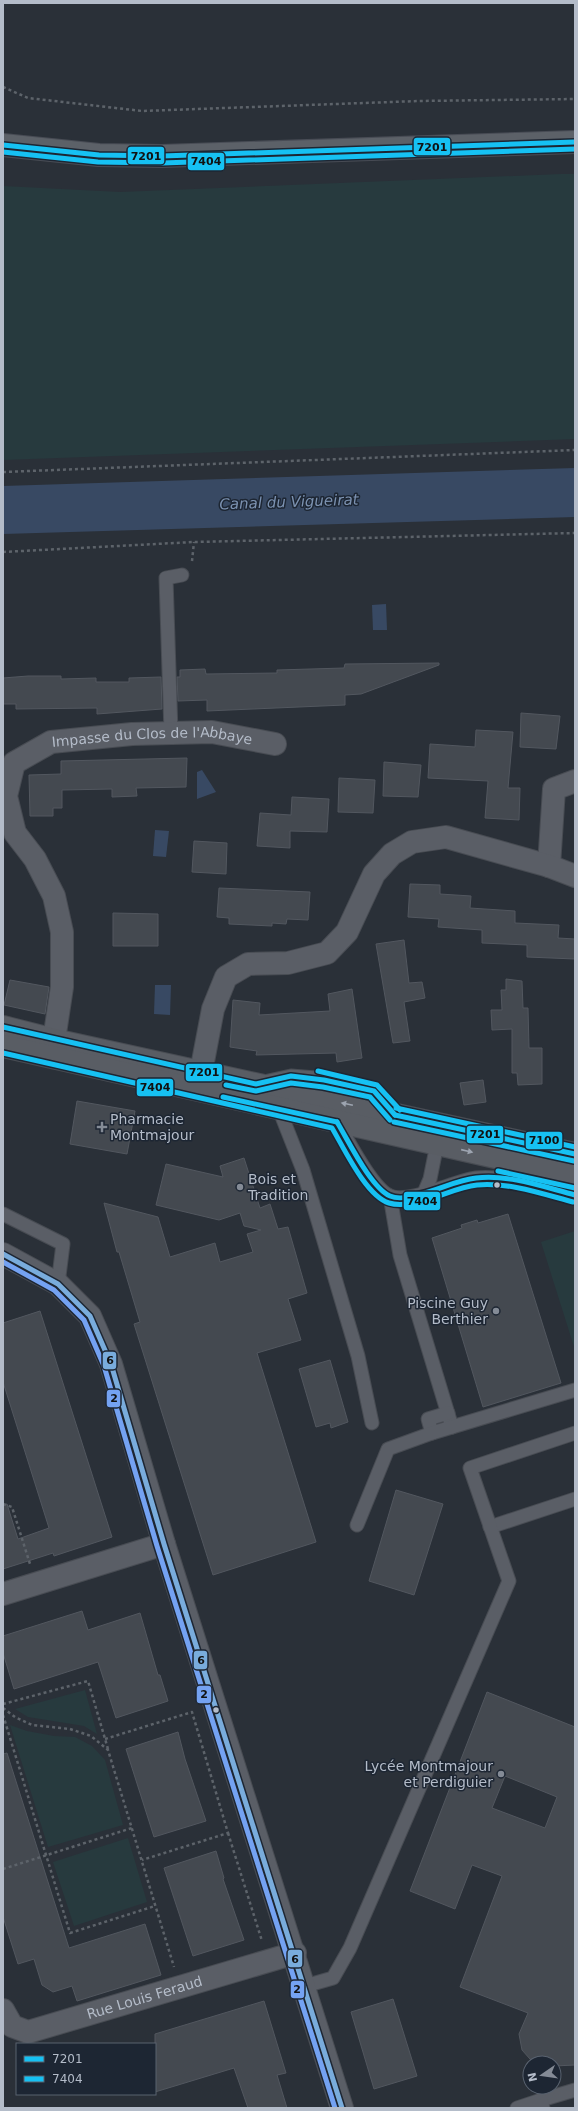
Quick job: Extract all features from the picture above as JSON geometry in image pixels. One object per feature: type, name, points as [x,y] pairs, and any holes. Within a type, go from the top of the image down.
[{"type":"main road","points":[[3,145],[99,155],[162,156],[575,142]]},
{"type":"main road","points":[[3,1027],[54,1040],[137,1067],[166,1084],[575,1175]]},
{"type":"main road","points":[[36,1054],[54,1040]]},
{"type":"main road","points":[[54,1040],[67,1056]]},
{"type":"main road","points":[[3,1046],[36,1054],[67,1056],[137,1067],[201,1072],[571,1156]]},
{"type":"main road","points":[[166,1084],[177,1075],[192,1078],[201,1072]]},
{"type":"main road","points":[[201,1072],[209,1082],[221,1085],[227,1098]]},
{"type":"main road","points":[[390,1114],[397,1125],[430,1132],[437,1144]]},
{"type":"main road","points":[[498,1158],[513,1150],[554,1159],[571,1156]]},
{"type":"street","name":"Impasse du Clos de l'Abbaye","points":[[54,1040],[62,987],[62,932],[54,896],[35,859],[15,833],[6,796],[14,763],[51,742],[171,733],[212,732],[275,744]]},
{"type":"street","points":[[549,866],[554,789],[575,780]]},
{"type":"street","points":[[201,1072],[212,1009],[226,977],[248,964],[288,963],[327,953],[347,932],[374,874],[392,854],[412,842],[446,837],[549,866],[575,876]]},
{"type":"street","points":[[3,1254],[58,1284],[90,1316],[111,1364],[164,1544],[295,1953],[342,2108]]},
{"type":"street","points":[[3,1594],[164,1544]]},
{"type":"street","name":"Rue Louis Feraud","points":[[3,2010],[12,2026],[28,2032],[295,1953]]},
{"type":"lane","points":[[171,733],[166,578],[182,575]]},
{"type":"lane","points":[[279,1109],[303,1170],[358,1356],[372,1422]]},
{"type":"lane","points":[[336,1122],[374,1182],[390,1196],[400,1255],[452,1427]]},
{"type":"lane","points":[[424,1194],[430,1179],[437,1144]]},
{"type":"lane","points":[[390,1196],[413,1196],[424,1194],[458,1182],[476,1178],[497,1178],[575,1195]]},
{"type":"lane","points":[[3,1214],[63,1244],[58,1284]]},
{"type":"lane","points":[[357,1525],[388,1449],[432,1433],[575,1390]]},
{"type":"lane","points":[[432,1433],[428,1419],[448,1413]]},
{"type":"lane","points":[[305,1986],[333,1978],[350,1948],[509,1581],[470,1468],[575,1433]]},
{"type":"lane","points":[[490,1527],[575,1499]]},
{"type":"lane","points":[[517,2108],[542,2104],[575,2090]]},
{"type":"path","points":[[3,87],[28,98],[142,111],[419,101],[575,98]]},
{"type":"path","points":[[3,472],[575,450]]},
{"type":"path","points":[[3,552],[194,542],[575,533]]},
{"type":"path","points":[[3,1504],[12,1507],[36,1584]]},
{"type":"path","points":[[3,1704],[88,1681],[180,1987]]},
{"type":"path","points":[[3,1708],[15,1717],[32,1725],[70,1729],[91,1736],[108,1750]]},
{"type":"path","points":[[105,1739],[192,1712],[268,1961]]},
{"type":"path","points":[[3,1715],[45,1856],[70,1933],[156,1906]]},
{"type":"path","points":[[3,1869],[132,1828]]},
{"type":"path","points":[[142,1860],[228,1833]]},
{"type":"green space","points":[[575,174],[575,439],[3,460],[3,186],[120,192]]},
{"type":"green space","points":[[575,1231],[575,1350],[541,1242]]},
{"type":"green space","points":[[85,1690],[97,1734],[84,1726],[28,1717],[15,1709]]},
{"type":"green space","points":[[10,1725],[27,1731],[54,1736],[75,1737],[92,1746],[105,1760],[123,1825],[48,1847]]},
{"type":"green space","points":[[128,1838],[147,1902],[74,1926],[53,1862]]},
{"type":"water","name":"Canal du Vigueirat","points":[[575,468],[575,517],[3,534],[3,486]]},
{"type":"water","points":[[386,604],[387,630],[373,630],[372,605]]},
{"type":"water","points":[[202,770],[216,792],[197,799],[197,772]]},
{"type":"water","points":[[155,830],[169,831],[166,857],[153,856]]},
{"type":"water","points":[[155,985],[171,985],[170,1015],[154,1014]]},
{"type":"building","points":[[439,663],[439,665],[361,694],[345,695],[345,705],[207,711],[207,700],[178,701],[177,677],[180,677],[180,670],[205,669],[206,674],[277,673],[277,670],[344,668],[345,664]]},
{"type":"building","points":[[61,676],[61,679],[96,678],[96,682],[129,682],[129,678],[161,677],[162,709],[97,714],[97,708],[16,709],[16,704],[3,704],[3,678]]},
{"type":"building","points":[[521,713],[560,716],[556,749],[520,747]]},
{"type":"building","points":[[476,730],[513,732],[508,788],[520,788],[519,820],[485,818],[488,781],[428,778],[430,744],[475,747]]},
{"type":"building","points":[[187,758],[186,787],[136,788],[137,796],[112,797],[112,789],[62,790],[62,808],[53,808],[53,816],[30,816],[29,775],[61,774],[61,761]]},
{"type":"building","points":[[384,762],[421,765],[418,797],[383,796]]},
{"type":"building","points":[[339,778],[375,780],[373,813],[338,812]]},
{"type":"building","points":[[292,797],[329,799],[327,832],[290,831],[290,848],[257,846],[260,813],[291,815]]},
{"type":"building","points":[[194,841],[227,843],[226,874],[192,872]]},
{"type":"building","points":[[410,884],[440,885],[440,894],[471,896],[470,908],[515,911],[515,923],[559,925],[558,938],[575,939],[575,959],[527,957],[527,945],[482,943],[482,930],[438,927],[439,919],[408,917]]},
{"type":"building","points":[[219,888],[310,892],[308,920],[287,919],[286,924],[272,923],[272,926],[229,924],[229,918],[217,917]]},
{"type":"building","points":[[113,913],[158,914],[158,946],[113,946]]},
{"type":"building","points":[[404,940],[409,983],[422,982],[425,998],[404,1002],[410,1041],[393,1043],[376,944]]},
{"type":"building","points":[[506,979],[522,981],[523,1008],[528,1008],[529,1048],[542,1048],[542,1084],[518,1085],[517,1073],[512,1073],[512,1029],[492,1030],[491,1010],[502,1010],[501,990],[506,990]]},
{"type":"building","points":[[10,980],[49,987],[45,1014],[4,1005]]},
{"type":"building","points":[[352,989],[362,1058],[337,1062],[336,1053],[256,1055],[257,1051],[230,1047],[233,1000],[260,1003],[259,1015],[330,1011],[328,994]]},
{"type":"building","points":[[483,1080],[486,1102],[464,1105],[460,1083]]},
{"type":"building","name":"Pharmacie Montmajour","points":[[77,1101],[135,1111],[127,1154],[70,1144]]},
{"type":"building","points":[[244,1158],[260,1208],[270,1204],[278,1229],[288,1227],[307,1293],[288,1299],[301,1340],[257,1353],[316,1542],[213,1575],[134,1324],[140,1322],[119,1252],[117,1252],[104,1203],[158,1217],[170,1257],[215,1243],[220,1262],[253,1252],[247,1234],[261,1230],[244,1226],[240,1213],[219,1220],[156,1205],[166,1164],[223,1177],[220,1166]]},
{"type":"building","name":"Piscine Guy Berthier","points":[[508,1214],[561,1383],[483,1407],[432,1238],[462,1228],[461,1225],[477,1220],[478,1223]]},
{"type":"building","points":[[40,1311],[112,1537],[54,1556],[53,1553],[3,1569],[3,1505],[7,1504],[18,1539],[49,1528],[3,1382],[3,1323]]},
{"type":"building","points":[[330,1360],[348,1422],[331,1428],[330,1423],[316,1427],[299,1369]]},
{"type":"building","points":[[396,1490],[443,1504],[414,1595],[369,1581]]},
{"type":"building","points":[[82,1611],[88,1630],[140,1613],[158,1675],[160,1675],[168,1701],[116,1718],[98,1662],[14,1689],[3,1653],[3,1636]]},
{"type":"building","points":[[487,1692],[575,1727],[575,2065],[562,2066],[562,2055],[526,2055],[522,2050],[519,2034],[528,2013],[460,1987],[502,1876],[472,1865],[455,1909],[410,1891]],"holes":[[[505,1776],[557,1797],[545,1828],[492,1808]]]},
{"type":"building","points":[[178,1732],[185,1759],[206,1821],[154,1837],[126,1749]]},
{"type":"building","points":[[7,1753],[69,1948],[145,1924],[161,1975],[77,2001],[72,1986],[53,1992],[42,1985],[34,1959],[18,1964],[3,1917],[3,1754]]},
{"type":"building","points":[[216,1851],[224,1878],[223,1879],[244,1940],[193,1956],[164,1868]]},
{"type":"building","points":[[393,1999],[417,2076],[374,2089],[351,2012]]},
{"type":"building","points":[[264,2001],[286,2073],[277,2075],[287,2108],[248,2108],[234,2068],[156,2092],[155,2034]]},
{"type":"transit line","name":"7201","points":[[3,145],[99,155],[162,156],[575,142]]},
{"type":"transit line","name":"7404","points":[[3,152],[98,162],[162,163],[575,149]]},
{"type":"transit line","name":"7201","points":[[3,1027],[256,1084],[291,1076],[324,1080],[374,1091],[395,1115]]},
{"type":"transit line","name":"7404","points":[[3,1053],[332,1128],[349,1159],[364,1181],[380,1199],[389,1203],[414,1203],[477,1185],[501,1185],[526,1189],[573,1202]]},
{"type":"transit line","name":"7100","points":[[318,1071],[377,1085],[400,1110]]},
{"type":"transit line","name":"7404","points":[[226,1085],[256,1091],[291,1083],[323,1087],[370,1097],[390,1120]]},
{"type":"transit line","name":"7201","points":[[223,1097],[337,1122]]},
{"type":"transit line","name":"7100","points":[[396,1108],[575,1147]]},
{"type":"transit line","name":"7201","points":[[395,1115],[575,1154]]},
{"type":"transit line","name":"7201","points":[[337,1122],[375,1184],[390,1196],[401,1198],[409,1197],[462,1181],[488,1177],[526,1182],[575,1195]]},
{"type":"transit line","name":"7404","points":[[394,1122],[574,1161]]},
{"type":"transit line","name":"7100","points":[[498,1171],[575,1188]]},
{"type":"transit line","name":"6","points":[[3,1254],[58,1284],[90,1316],[111,1364],[164,1544],[342,2108]]},
{"type":"transit line","name":"2","points":[[3,1262],[54,1290],[84,1320],[104,1366],[157,1546],[335,2108]]},
{"type":"place","name":"Pharmacie Montmajour","points":[[102,1127]]},
{"type":"place","name":"Bois et Tradition","points":[[240,1187]]},
{"type":"place","name":"Piscine Guy Berthier","points":[[496,1311]]},
{"type":"place","name":"Lycée Montmajour et Perdiguier","points":[[501,1774]]}]
